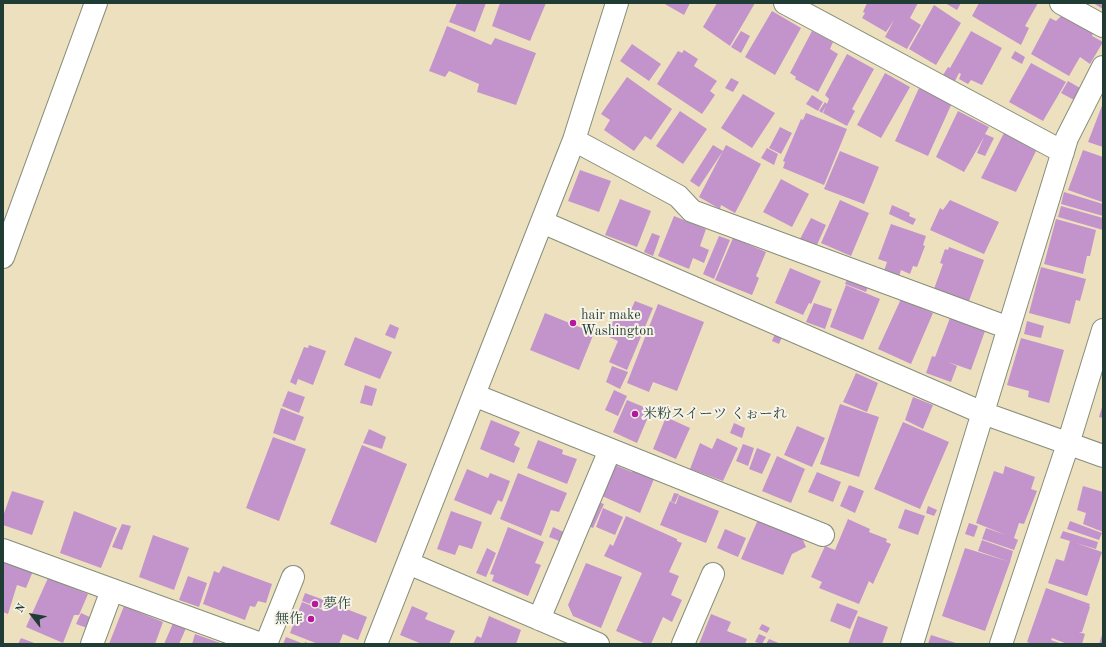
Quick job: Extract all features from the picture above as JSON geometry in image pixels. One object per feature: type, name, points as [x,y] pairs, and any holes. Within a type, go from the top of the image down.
[{"type":"street","points":[[3,257],[96,3]]},
{"type":"street","points":[[376,644],[574,140],[616,3]]},
{"type":"street","points":[[785,3],[1063,152]]},
{"type":"street","points":[[1061,3],[1103,26]]},
{"type":"street","points":[[912,644],[1063,152],[1068,138],[1103,67]]},
{"type":"street","points":[[574,140],[678,196],[692,210],[1009,328]]},
{"type":"street","points":[[542,222],[983,413],[1103,456]]},
{"type":"street","points":[[1001,644],[1068,444],[1103,330]]},
{"type":"street","points":[[474,395],[823,535]]},
{"type":"street","points":[[539,619],[610,450]]},
{"type":"street","points":[[3,550],[261,644]]},
{"type":"street","points":[[408,563],[598,644]]},
{"type":"street","points":[[683,644],[713,574]]},
{"type":"street","points":[[266,644],[293,578]]},
{"type":"street","points":[[92,644],[112,590]]},
{"type":"building","points":[[457,3],[486,3],[475,32],[449,22]]},
{"type":"building","points":[[500,3],[546,3],[530,41],[492,26]]},
{"type":"building","points":[[663,3],[690,3],[684,15]]},
{"type":"building","points":[[717,3],[755,3],[730,46],[703,27]]},
{"type":"building","points":[[867,3],[918,3],[910,18],[921,25],[907,49],[885,37],[894,20],[886,32],[862,18],[865,13],[863,12]]},
{"type":"building","points":[[945,3],[961,3],[957,10]]},
{"type":"building","points":[[979,3],[1038,3],[1025,26],[1029,28],[1021,45],[972,16]]},
{"type":"building","points":[[1093,3],[1103,3],[1103,9]]},
{"type":"building","points":[[934,5],[961,23],[936,65],[909,49]]},
{"type":"building","points":[[772,11],[801,28],[775,75],[745,57]]},
{"type":"building","points":[[1063,14],[1094,31],[1092,36],[1103,42],[1090,64],[1080,57],[1069,76],[1031,54],[1050,18],[1056,21]]},
{"type":"building","points":[[447,26],[491,45],[495,38],[536,53],[516,105],[477,92],[479,84],[449,71],[445,77],[429,71]]},
{"type":"building","points":[[741,31],[750,36],[741,53],[731,47]]},
{"type":"building","points":[[812,31],[833,42],[830,49],[838,54],[818,92],[795,79],[796,77],[790,73]]},
{"type":"building","points":[[971,31],[1002,48],[982,85],[971,80],[968,84],[959,79],[961,74],[959,73],[955,81],[943,75],[948,67],[950,68]]},
{"type":"building","points":[[632,44],[661,64],[649,81],[620,61]]},
{"type":"building","points":[[684,50],[698,59],[694,66],[717,81],[710,91],[715,95],[702,114],[657,84],[678,51],[682,53]]},
{"type":"building","points":[[1015,51],[1025,57],[1022,64],[1011,58]]},
{"type":"building","points":[[847,54],[874,69],[852,109],[855,111],[847,126],[823,113],[826,106],[822,113],[819,111],[825,102],[827,104],[829,99],[825,95]]},
{"type":"building","points":[[1031,63],[1066,82],[1043,121],[1009,102]]},
{"type":"building","points":[[885,73],[910,87],[881,138],[857,125]]},
{"type":"building","points":[[627,77],[672,109],[651,140],[645,136],[634,151],[604,130],[610,120],[601,114]]},
{"type":"building","points":[[731,78],[739,82],[733,92],[725,88]]},
{"type":"building","points":[[1068,81],[1080,88],[1074,100],[1061,93]]},
{"type":"building","points":[[919,88],[952,103],[928,156],[895,141]]},
{"type":"building","points":[[743,94],[775,113],[752,148],[721,128]]},
{"type":"building","points":[[812,95],[823,102],[818,111],[806,104]]},
{"type":"building","points":[[1103,103],[1103,147],[1088,142]]},
{"type":"building","points":[[680,111],[707,129],[683,164],[656,146]]},
{"type":"building","points":[[958,111],[989,127],[985,134],[994,138],[985,156],[977,153],[984,137],[964,172],[936,157]]},
{"type":"building","points":[[806,113],[847,129],[824,185],[783,168],[785,162],[783,161],[801,119],[803,120]]},
{"type":"building","points":[[780,127],[792,133],[781,154],[769,148]]},
{"type":"building","points":[[1004,133],[1036,151],[1016,192],[981,178]]},
{"type":"building","points":[[713,145],[723,151],[699,187],[690,181]]},
{"type":"building","points":[[726,145],[761,164],[735,213],[721,205],[720,209],[699,197]]},
{"type":"building","points":[[767,148],[778,154],[774,165],[761,158]]},
{"type":"building","points":[[1083,150],[1103,157],[1102,202],[1068,190]]},
{"type":"building","points":[[840,151],[879,167],[864,204],[824,189]]},
{"type":"building","points":[[580,170],[611,181],[599,212],[568,201]]},
{"type":"building","points":[[781,179],[809,194],[792,227],[763,212]]},
{"type":"building","points":[[1064,192],[1103,204],[1103,216],[1061,204]]},
{"type":"building","points":[[620,199],[651,211],[637,247],[605,235]]},
{"type":"building","points":[[840,200],[869,213],[851,256],[821,243]]},
{"type":"building","points":[[950,200],[999,222],[984,254],[930,230],[940,208],[943,210]]},
{"type":"building","points":[[892,205],[910,213],[909,216],[916,219],[913,225],[889,214]]},
{"type":"building","points":[[1061,206],[1103,218],[1103,230],[1058,217]]},
{"type":"building","points":[[674,216],[706,229],[700,246],[709,250],[704,263],[693,258],[689,269],[658,256]]},
{"type":"building","points":[[811,218],[826,225],[816,247],[800,239]]},
{"type":"building","points":[[1056,219],[1096,230],[1090,256],[1087,256],[1083,274],[1044,264]]},
{"type":"building","points":[[891,224],[926,236],[923,245],[925,246],[917,267],[913,266],[910,274],[901,270],[899,276],[884,271],[887,262],[878,259]]},
{"type":"building","points":[[652,233],[660,236],[653,256],[644,252]]},
{"type":"building","points":[[719,236],[730,240],[714,279],[703,274]]},
{"type":"building","points":[[733,238],[766,252],[756,276],[759,278],[752,295],[715,280]]},
{"type":"building","points":[[949,247],[984,260],[969,301],[934,289],[943,264],[940,263],[945,249],[948,250]]},
{"type":"building","points":[[1041,267],[1086,279],[1080,301],[1076,300],[1070,324],[1029,313]]},
{"type":"building","points":[[790,268],[821,281],[811,304],[809,303],[803,315],[775,303]]},
{"type":"building","points":[[848,277],[869,284],[866,292],[845,284]]},
{"type":"building","points":[[846,285],[880,299],[863,340],[830,327]]},
{"type":"building","points":[[901,299],[933,313],[911,364],[878,349]]},
{"type":"building","points":[[635,301],[653,308],[627,370],[609,362],[618,341],[607,336],[617,312],[628,316]]},
{"type":"building","points":[[814,303],[832,309],[825,329],[806,322]]},
{"type":"building","points":[[658,304],[704,322],[677,391],[653,382],[649,392],[627,383]]},
{"type":"building","points":[[545,313],[594,333],[579,370],[530,350]]},
{"type":"building","points":[[950,318],[985,331],[971,370],[948,362],[957,366],[951,382],[926,373],[932,356],[935,357]]},
{"type":"building","points":[[1027,321],[1044,326],[1041,338],[1024,334]]},
{"type":"building","points":[[390,324],[399,328],[395,339],[385,335]]},
{"type":"building","points":[[775,334],[782,337],[779,344],[772,341]]},
{"type":"building","points":[[355,337],[392,352],[380,379],[344,365]]},
{"type":"building","points":[[1021,338],[1064,350],[1049,403],[1028,397],[1029,391],[1007,385]]},
{"type":"building","points":[[309,345],[326,351],[313,385],[298,379],[296,385],[290,382],[304,347],[308,348]]},
{"type":"building","points":[[612,366],[628,372],[620,389],[606,382]]},
{"type":"building","points":[[856,373],[878,383],[867,412],[843,402]]},
{"type":"building","points":[[365,385],[377,389],[372,406],[360,403]]},
{"type":"building","points":[[614,390],[627,396],[618,416],[605,410]]},
{"type":"building","points":[[288,391],[305,397],[299,413],[282,406]]},
{"type":"building","points":[[913,397],[933,405],[923,429],[905,420]]},
{"type":"building","points":[[627,400],[651,410],[637,443],[613,432]]},
{"type":"building","points":[[840,404],[879,417],[859,477],[820,464]]},
{"type":"building","points":[[1103,404],[1103,418],[1099,417]]},
{"type":"building","points":[[281,408],[304,417],[295,441],[273,433]]},
{"type":"building","points":[[666,417],[690,428],[676,459],[653,449]]},
{"type":"building","points":[[491,420],[520,432],[514,445],[520,448],[514,463],[480,449]]},
{"type":"building","points":[[903,422],[949,442],[920,509],[874,489]]},
{"type":"building","points":[[734,423],[745,428],[742,438],[730,433]]},
{"type":"building","points":[[797,426],[825,438],[812,467],[784,455]]},
{"type":"building","points":[[369,429],[386,437],[382,449],[363,443]]},
{"type":"building","points":[[273,437],[306,449],[279,521],[246,508]]},
{"type":"building","points":[[717,438],[738,448],[723,481],[690,469],[700,443],[712,449]]},
{"type":"building","points":[[538,440],[563,450],[562,454],[577,459],[567,484],[527,468]]},
{"type":"building","points":[[743,444],[754,448],[748,466],[736,461]]},
{"type":"building","points":[[362,445],[407,464],[376,543],[330,524]]},
{"type":"building","points":[[757,448],[771,454],[762,474],[749,469]]},
{"type":"building","points":[[777,456],[805,469],[791,503],[762,491]]},
{"type":"building","points":[[615,465],[632,472],[633,470],[654,479],[640,513],[602,496]]},
{"type":"building","points":[[1005,466],[1035,477],[1031,489],[1037,491],[1024,524],[1019,523],[1014,538],[1018,540],[1014,550],[982,539],[986,528],[1006,535],[976,523],[994,471],[1003,474]]},
{"type":"building","points":[[467,469],[488,478],[490,473],[510,481],[502,502],[498,500],[491,515],[454,500]]},
{"type":"building","points":[[817,472],[841,482],[833,502],[808,492]]},
{"type":"building","points":[[518,473],[567,493],[559,512],[551,510],[541,536],[500,519]]},
{"type":"building","points":[[849,485],[864,491],[855,513],[840,506]]},
{"type":"building","points":[[1083,486],[1103,492],[1103,532],[1083,524],[1086,513],[1077,510]]},
{"type":"building","points":[[12,491],[44,501],[32,535],[3,525],[3,516]]},
{"type":"building","points":[[674,493],[679,494],[675,503],[671,501]]},
{"type":"building","points":[[679,495],[719,511],[706,543],[660,525],[670,501],[676,504]]},
{"type":"building","points":[[593,500],[604,504],[593,528],[583,524]]},
{"type":"building","points":[[928,506],[937,510],[934,516],[926,513]]},
{"type":"building","points":[[603,508],[623,517],[615,535],[596,527]]},
{"type":"building","points":[[905,509],[925,516],[918,535],[898,528]]},
{"type":"building","points":[[74,511],[117,528],[101,568],[60,553]]},
{"type":"building","points":[[451,511],[482,522],[472,549],[459,545],[455,555],[437,549]]},
{"type":"building","points":[[760,515],[800,533],[806,547],[792,554],[783,575],[741,559]]},
{"type":"building","points":[[626,516],[677,539],[677,541],[682,543],[669,572],[679,576],[671,595],[682,600],[672,622],[663,617],[651,644],[646,644],[616,631],[642,573],[604,556],[610,544],[613,546]]},
{"type":"building","points":[[848,519],[870,529],[869,532],[887,539],[886,542],[891,544],[873,584],[869,581],[859,604],[819,588],[822,582],[811,577],[825,546],[835,550]]},
{"type":"building","points":[[1070,521],[1102,533],[1099,540],[1067,529]]},
{"type":"building","points":[[969,523],[978,526],[974,537],[965,534]]},
{"type":"building","points":[[122,524],[131,526],[122,550],[112,547]]},
{"type":"building","points":[[508,527],[544,542],[535,563],[541,565],[528,596],[492,581],[494,575],[490,574]]},
{"type":"building","points":[[553,527],[570,535],[567,544],[549,537]]},
{"type":"building","points":[[725,529],[746,538],[738,557],[717,548]]},
{"type":"building","points":[[1063,531],[1098,542],[1096,549],[1076,543],[1102,552],[1087,596],[1048,583],[1056,559],[1064,561],[1070,541],[1060,538]]},
{"type":"building","points":[[153,535],[189,548],[174,590],[139,577]]},
{"type":"building","points":[[982,540],[1013,551],[1010,562],[978,551]]},
{"type":"building","points":[[487,548],[496,553],[486,577],[476,573]]},
{"type":"building","points":[[965,548],[1010,562],[985,631],[942,616]]},
{"type":"building","points":[[10,561],[33,571],[26,588],[17,585],[8,614],[3,612],[3,562],[8,564]]},
{"type":"building","points":[[586,563],[622,577],[601,628],[573,616],[568,605]]},
{"type":"building","points":[[223,566],[272,584],[266,603],[258,601],[255,607],[250,606],[245,620],[203,604],[214,571],[219,573]]},
{"type":"building","points":[[188,576],[207,583],[199,607],[179,600]]},
{"type":"building","points":[[48,578],[88,594],[79,615],[74,615],[63,643],[26,627]]},
{"type":"building","points":[[1046,588],[1090,604],[1082,632],[1079,632],[1085,634],[1082,644],[1067,644],[1052,638],[1051,640],[1062,644],[1032,644],[1027,642]]},
{"type":"building","points":[[305,593],[324,600],[321,608],[302,601]]},
{"type":"building","points":[[326,601],[367,617],[358,640],[343,634],[339,644],[318,644],[290,633],[302,602],[323,610]]},
{"type":"building","points":[[837,603],[858,611],[850,629],[830,621]]},
{"type":"building","points":[[124,606],[163,622],[155,644],[109,644]]},
{"type":"building","points":[[412,606],[428,613],[425,619],[455,631],[449,644],[422,644],[400,635]]},
{"type":"building","points":[[81,613],[94,619],[90,629],[76,624]]},
{"type":"building","points":[[711,614],[731,622],[727,631],[747,639],[745,644],[699,644]]},
{"type":"building","points":[[489,616],[521,630],[516,644],[473,644],[477,636],[481,638]]},
{"type":"building","points":[[858,616],[888,627],[882,644],[848,644]]},
{"type":"building","points":[[174,621],[187,626],[179,644],[164,644]]},
{"type":"building","points":[[762,624],[770,628],[767,633],[759,629]]},
{"type":"building","points":[[1103,632],[1103,644],[1099,644]]},
{"type":"building","points":[[195,634],[223,644],[192,644]]},
{"type":"building","points":[[759,634],[766,637],[762,644],[755,642]]},
{"type":"building","points":[[931,635],[959,644],[928,644]]},
{"type":"building","points":[[286,637],[304,644],[283,644]]},
{"type":"building","points":[[21,638],[37,644],[18,644]]},
{"type":"building","points":[[769,639],[781,644],[766,644]]},
{"type":"place","name":"hair make Washington","points":[[573,323]]},
{"type":"place","name":"米粉スイーツ くぉーれ","points":[[635,414]]},
{"type":"place","name":"夢作","points":[[315,604]]},
{"type":"place","name":"無作","points":[[311,619]]}]
